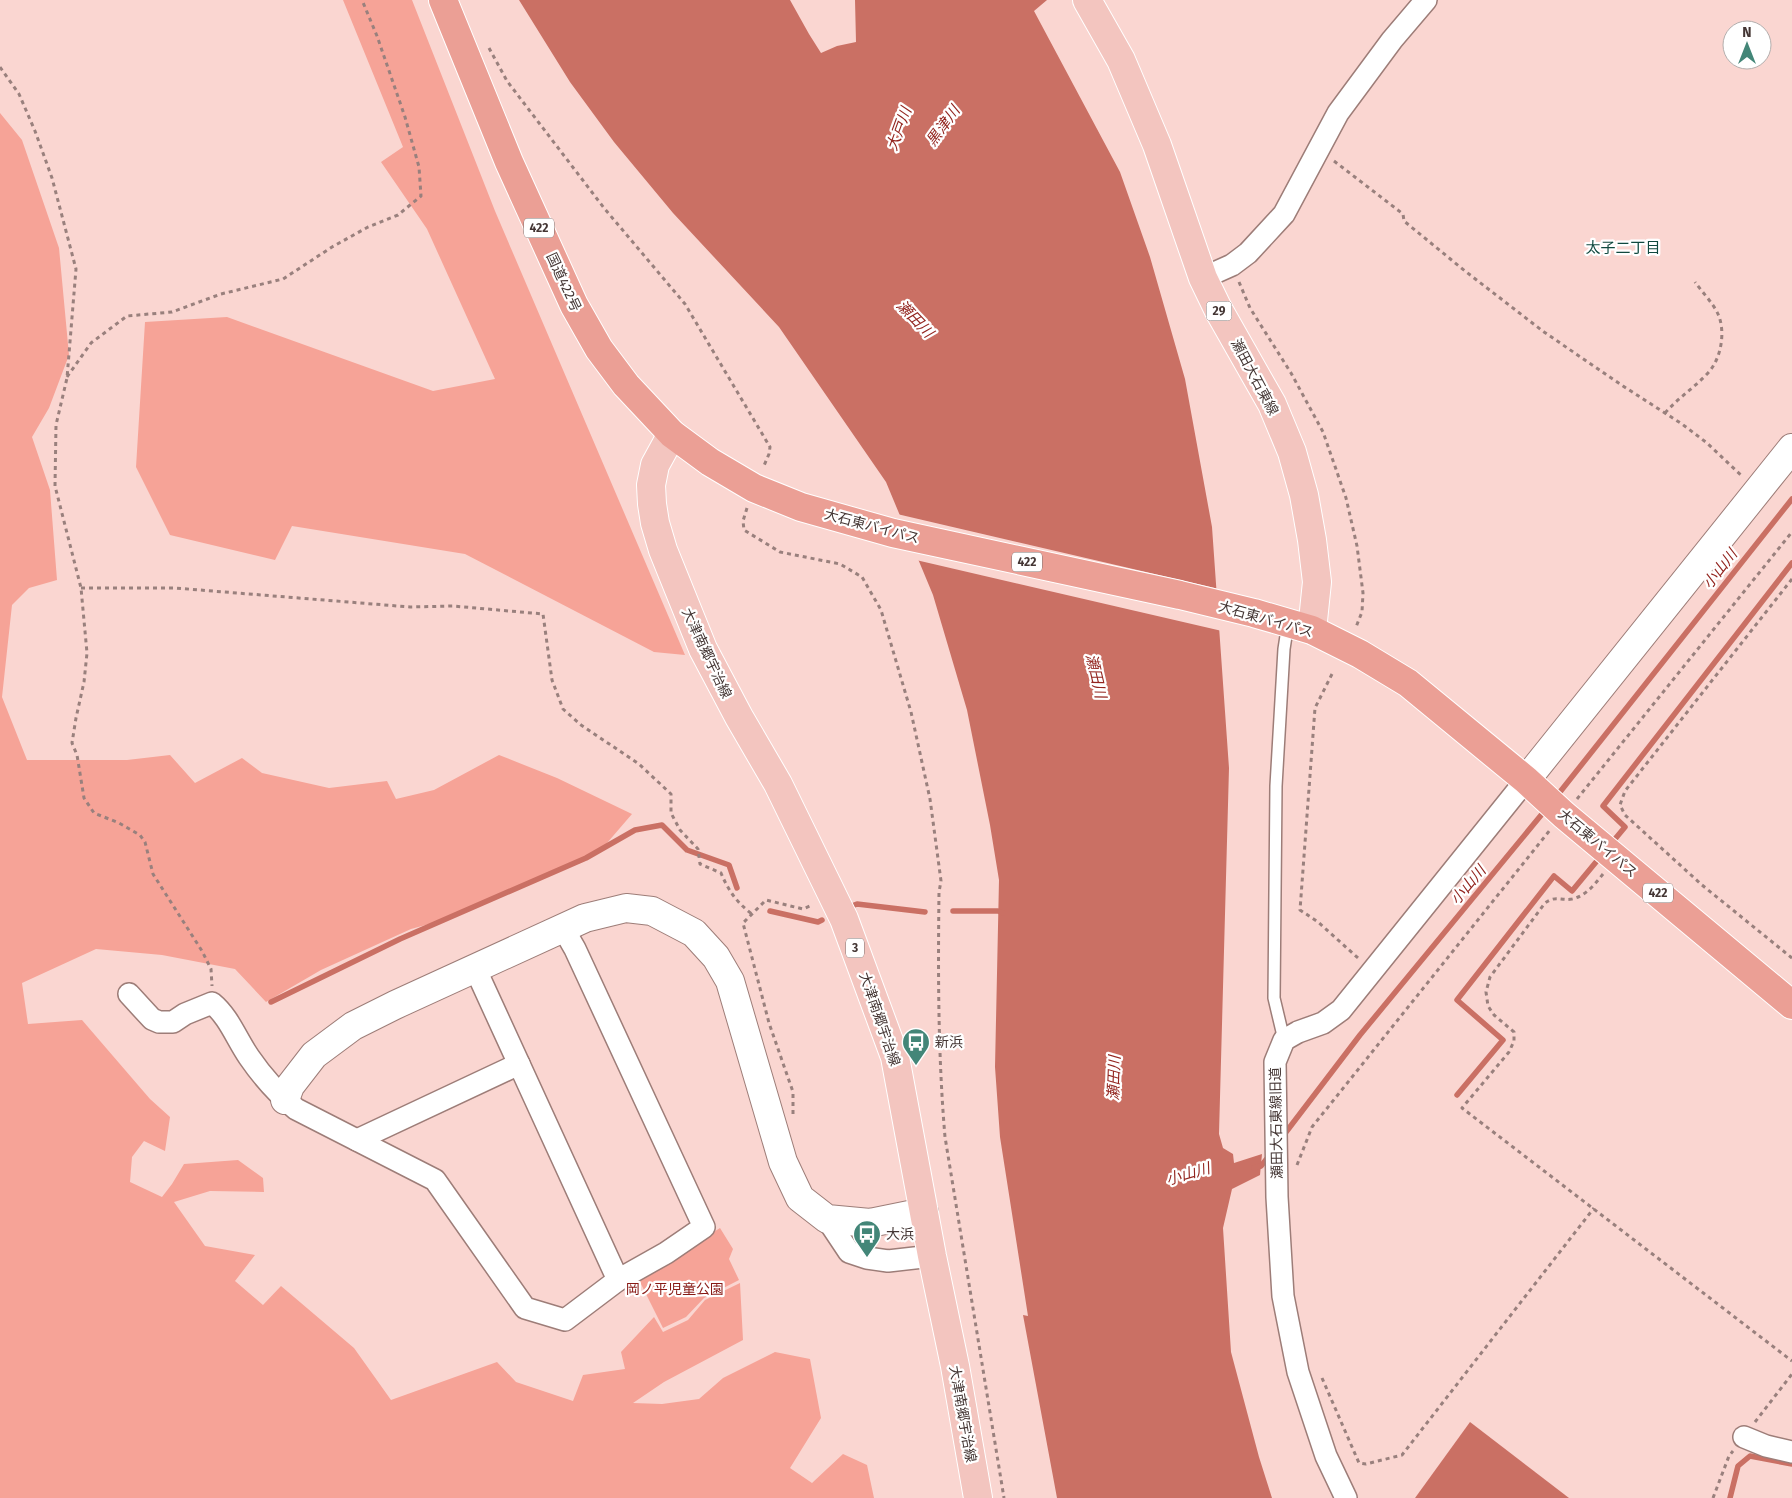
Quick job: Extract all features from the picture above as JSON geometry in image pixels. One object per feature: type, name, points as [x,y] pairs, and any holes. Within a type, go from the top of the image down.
[{"type":"highway","name":"国道422号","points":[[443,0],[509,162],[574,305],[599,349],[626,385],[672,434]]},
{"type":"highway","name":"大石東バイパス","points":[[672,434],[710,462],[754,488],[801,507],[893,533],[1180,595],[1254,613],[1300,626],[1360,654],[1408,683],[1792,1005]]},
{"type":"main road","name":"瀬田大石東線","points":[[1087,0],[1121,60],[1153,136],[1203,278],[1218,309],[1272,404],[1292,452],[1304,495],[1317,582],[1300,626]]},
{"type":"main road","name":"大津南郷宇治線","points":[[672,434],[655,465],[651,485],[655,523],[663,550],[703,649],[734,708],[778,784],[844,919],[895,1057],[978,1498]]},
{"type":"street","points":[[1203,278],[1232,265],[1248,254],[1284,214],[1338,113],[1392,40],[1426,0]]},
{"type":"street","points":[[1284,1040],[1298,1032],[1323,1023],[1341,1010],[1792,448]]},
{"type":"street","points":[[285,1100],[290,1086],[314,1055],[353,1026],[474,968],[585,918],[626,908],[652,911],[694,933],[716,957],[730,981],[783,1162],[800,1198],[828,1219],[849,1252],[867,1258],[888,1261],[932,1256]]},
{"type":"street","points":[[129,994],[152,1019],[159,1022],[173,1022],[185,1014],[212,1003],[222,1011],[248,1056],[285,1100],[296,1108],[435,1180],[525,1308],[566,1320],[618,1280],[666,1253],[704,1227],[575,948],[563,928]]},
{"type":"street","points":[[474,968],[618,1280]]},
{"type":"street","name":"瀬田大石東線旧道","points":[[1284,1040],[1275,1062],[1277,1198],[1283,1296],[1298,1372],[1326,1456],[1346,1498]]},
{"type":"street","points":[[357,1140],[519,1064]]},
{"type":"street","points":[[828,1219],[870,1223],[924,1212]]},
{"type":"street","points":[[1744,1436],[1766,1446],[1792,1452]]},
{"type":"lane","points":[[1284,1040],[1274,998],[1276,786],[1284,649],[1300,626]]},
{"type":"path","points":[[67,378],[91,343],[128,316],[172,312],[221,294],[283,280],[332,247],[368,227],[398,215],[421,196],[420,167],[406,117],[362,0]]},
{"type":"path","points":[[485,41],[507,81],[604,208],[690,311],[770,448],[770,454],[743,517],[744,530],[780,552],[840,564],[862,577],[881,610],[911,712],[930,799],[941,880],[939,892],[938,960],[940,1079],[945,1137],[1004,1498]]},
{"type":"path","points":[[0,67],[19,94],[35,132],[52,178],[76,269],[67,378],[56,425],[56,486],[81,588],[87,653],[84,682],[72,743],[77,755],[84,798],[94,813],[119,823],[140,835],[145,842],[153,874],[202,951],[210,969],[212,1003]]},
{"type":"path","points":[[1319,148],[1403,214],[1404,221],[1465,271],[1544,332],[1707,443],[1758,491]]},
{"type":"path","points":[[1665,414],[1675,401],[1710,371],[1719,353],[1722,327],[1718,313],[1695,282]]},
{"type":"path","points":[[1295,1167],[1300,1160],[1312,1127],[1792,532]]},
{"type":"path","points":[[1792,579],[1625,791],[1620,805],[1625,815],[1702,885],[1792,958]]},
{"type":"path","points":[[81,588],[175,588],[410,607],[453,606],[543,614],[552,680],[563,709],[581,725],[639,764],[671,794],[671,813],[680,830],[698,850],[700,864],[721,873],[727,887],[740,905],[752,914]]},
{"type":"path","points":[[1332,674],[1315,708],[1300,910],[1318,922],[1373,971]]},
{"type":"path","points":[[1615,858],[1594,885],[1584,894],[1572,899],[1552,898],[1545,903],[1490,977],[1486,992],[1488,1006],[1494,1015],[1514,1032],[1514,1041],[1509,1052],[1462,1108],[1792,1361]]},
{"type":"path","points":[[794,1119],[792,1092],[769,1023],[743,923],[766,900],[803,909],[834,898]]},
{"type":"path","points":[[1319,1371],[1359,1463],[1366,1464],[1402,1455],[1594,1208]]},
{"type":"green space","points":[[343,0],[412,0],[495,211],[685,655],[654,652],[465,554],[292,526],[275,560],[170,535],[136,467],[145,322],[227,317],[433,391],[495,379],[427,229],[381,162],[403,147]]},
{"type":"green space","points":[[0,113],[22,140],[59,248],[69,355],[49,408],[32,437],[50,490],[57,580],[29,588],[12,605],[2,697],[27,760],[127,760],[170,755],[195,783],[242,758],[262,773],[329,788],[387,781],[396,799],[434,790],[499,755],[557,778],[632,814],[601,850],[440,921],[411,929],[321,970],[266,1002],[235,969],[162,955],[96,949],[22,983],[28,1024],[82,1020],[150,1099],[170,1117],[165,1151],[144,1141],[132,1157],[130,1182],[162,1197],[184,1164],[238,1160],[263,1178],[264,1192],[210,1191],[174,1202],[205,1246],[255,1255],[235,1281],[263,1305],[281,1286],[354,1348],[391,1400],[497,1362],[516,1382],[573,1401],[583,1375],[625,1369],[621,1352],[654,1317],[663,1332],[688,1320],[705,1300],[740,1283],[743,1340],[664,1382],[633,1403],[662,1404],[699,1399],[723,1378],[775,1352],[810,1359],[821,1418],[790,1468],[812,1483],[843,1454],[867,1465],[874,1498],[0,1498]]},
{"type":"green space","name":"岡ノ平児童公園","points":[[720,1228],[733,1249],[729,1259],[739,1280],[704,1298],[686,1317],[663,1328],[639,1280]]},
{"type":"water","points":[[519,0],[790,0],[821,53],[837,46],[856,42],[855,0],[1047,0],[1034,11],[1120,172],[1150,257],[1185,379],[1212,527],[1229,768],[1219,1134],[1223,1148],[1233,1154],[1234,1163],[1262,1154],[1260,1175],[1232,1189],[1223,1228],[1231,1352],[1272,1498],[1057,1498],[1023,1315],[1028,1316],[1000,1137],[995,1067],[999,880],[967,710],[933,595],[886,482],[779,327],[673,213],[614,142],[570,82]]},
{"type":"water","points":[[1470,1422],[1569,1498],[1415,1498]]},
{"type":"pier","points":[[897,514],[1219,589],[1222,631],[916,560]]},
{"type":"waterway","name":"小山川","points":[[1556,797],[1792,499]]},
{"type":"waterway","points":[[1610,845],[1625,827],[1603,806],[1792,563]]},
{"type":"waterway","name":"小山川","points":[[1283,1136],[1360,1035],[1547,808]]},
{"type":"waterway","points":[[271,1002],[400,939],[586,858],[635,830],[662,825],[687,850],[729,865],[737,888]]},
{"type":"waterway","points":[[1457,1095],[1503,1040],[1457,1000],[1554,876],[1572,891],[1601,856]]},
{"type":"waterway","points":[[849,907],[857,904],[925,912]]},
{"type":"waterway","points":[[770,911],[818,922],[822,920]]},
{"type":"waterway","points":[[953,911],[998,911],[1003,913]]},
{"type":"waterway","name":"小山川","points":[[1254,1168],[1261,1166],[1269,1156]]},
{"type":"waterway","name":"黒津川","points":[[1730,1498],[1738,1466],[1750,1456],[1792,1464]]},
{"type":"place","name":"新浜","points":[[916,1066]]},
{"type":"place","name":"大浜","points":[[867,1258]]},
{"type":"district","name":"太子二丁目","points":[[1623,248]]},
{"type":"water label","name":"大戸川","points":[[899,129]]},
{"type":"water label","name":"瀬田川","points":[[915,319]]},
{"type":"water label","name":"瀬田川","points":[[1096,676]]},
{"type":"water label","name":"瀬田川","points":[[1114,1078]]}]
